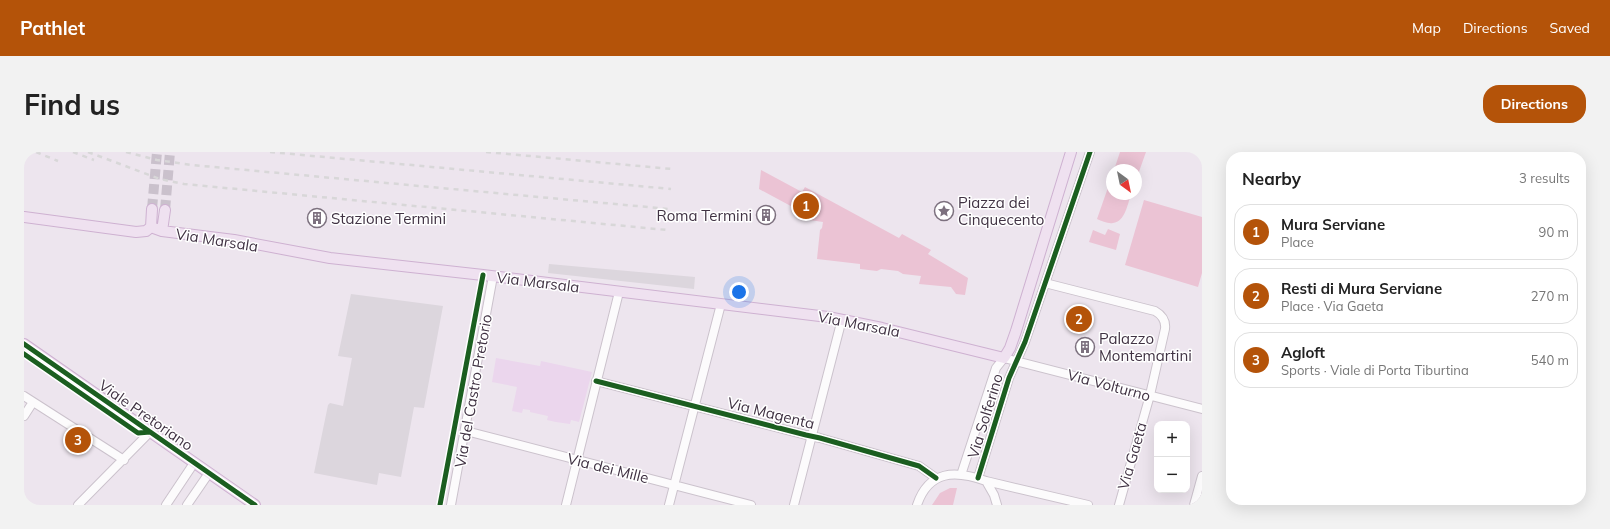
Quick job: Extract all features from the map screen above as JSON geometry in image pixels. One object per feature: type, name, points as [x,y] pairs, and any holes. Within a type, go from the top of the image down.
[{"type":"main road","points":[[1004,358],[1012,342],[1070,152]]},
{"type":"main road","points":[[24,217],[136,232],[146,231],[151,227],[152,209]]},
{"type":"main road","points":[[162,231],[165,210]]},
{"type":"main road","name":"Via Marsala","points":[[151,227],[162,231],[229,239],[330,258],[493,276],[842,319],[1004,358]]},
{"type":"main road","name":"Viale Pretoriano","points":[[24,344],[255,505]]},
{"type":"street","name":"Via Solferino","points":[[982,479],[1009,378],[1025,342],[1090,152]]},
{"type":"street","name":"Via del Castro Pretorio","points":[[451,505],[466,431],[493,276]]},
{"type":"street","name":"Via Gaeta","points":[[1046,283],[1155,311],[1164,321],[1165,327],[1150,395],[1119,505]]},
{"type":"street","points":[[566,505],[619,292]]},
{"type":"street","points":[[669,505],[721,304]]},
{"type":"street","points":[[794,505],[842,319]]},
{"type":"street","name":"Via Solferino","points":[[961,475],[996,368],[1004,358]]},
{"type":"street","name":"Via Volturno","points":[[1004,358],[1202,409]]},
{"type":"street","name":"Via Magenta","points":[[596,381],[813,436],[919,466],[936,478]]},
{"type":"street","points":[[24,396],[124,460]]},
{"type":"street","points":[[24,416],[33,402]]},
{"type":"street","name":"Via dei Mille","points":[[466,431],[751,505]]},
{"type":"street","points":[[78,505],[150,432]]},
{"type":"street","points":[[166,505],[194,463]]},
{"type":"street","points":[[187,505],[209,473]]},
{"type":"street","points":[[917,505],[924,489],[936,478],[949,474],[982,479],[1088,505]]},
{"type":"street","points":[[1196,504],[1202,476]]},
{"type":"street","points":[[982,479],[994,495],[997,505]]},
{"type":"shaded area","points":[[1120,152],[1146,152],[1142,164],[1116,164]]},
{"type":"shaded area","points":[[761,170],[802,192],[805,187],[899,238],[902,234],[931,250],[928,254],[968,278],[965,295],[956,294],[951,287],[919,284],[921,276],[881,269],[877,271],[860,269],[860,264],[817,259],[820,230],[823,222],[803,219],[798,214],[800,211],[759,189]]},
{"type":"shaded area","points":[[1106,193],[1106,200],[1129,200],[1123,216],[1117,222],[1111,223],[1097,219]]},
{"type":"shaded area","points":[[1144,200],[1202,217],[1202,273],[1198,287],[1125,265]]},
{"type":"shaded area","points":[[1108,229],[1120,234],[1116,250],[1089,242],[1093,230],[1105,235]]},
{"type":"shaded area","points":[[549,264],[695,277],[694,289],[548,273]]},
{"type":"shaded area","points":[[351,294],[443,306],[424,408],[414,407],[401,477],[379,473],[377,485],[314,473],[328,405],[330,403],[343,406],[352,358],[338,356]]},
{"type":"shaded area","points":[[496,358],[540,366],[541,361],[592,372],[579,422],[571,420],[570,424],[547,420],[548,416],[530,412],[530,410],[523,409],[522,413],[512,411],[517,387],[492,382]]},
{"type":"shaded area","points":[[950,488],[957,488],[953,505],[932,505],[940,493]]},
{"type":"tunnel","points":[[152,209],[157,152]]},
{"type":"tunnel","points":[[165,210],[170,152]]},
{"type":"railway","points":[[36,152],[58,161]]},
{"type":"railway","points":[[73,152],[94,160]]},
{"type":"railway","points":[[88,152],[160,179],[184,184],[667,230]]},
{"type":"railway","points":[[126,152],[157,160],[192,165],[669,209]]},
{"type":"railway","points":[[270,152],[671,189]]},
{"type":"railway","points":[[486,152],[672,169]]},
{"type":"cycle path","points":[[978,478],[1009,378],[1025,342],[1090,152]]},
{"type":"cycle path","points":[[440,505],[483,275]]},
{"type":"cycle path","points":[[24,344],[255,505]]},
{"type":"cycle path","points":[[24,354],[138,433],[150,432]]},
{"type":"cycle path","points":[[596,381],[820,438],[919,466],[936,478]]},
{"type":"place","name":"Mura Serviane","points":[[806,206]]},
{"type":"place","name":"Piazza dei Cinquecento","points":[[944,211]]},
{"type":"place","name":"Roma Termini","points":[[766,215]]},
{"type":"place","name":"Stazione Termini","points":[[317,218]]},
{"type":"place","name":"Resti di Mura Serviane","points":[[1079,319]]},
{"type":"place","name":"Palazzo Montemartini","points":[[1085,347]]},
{"type":"place","name":"Agloft","points":[[78,440]]}]
